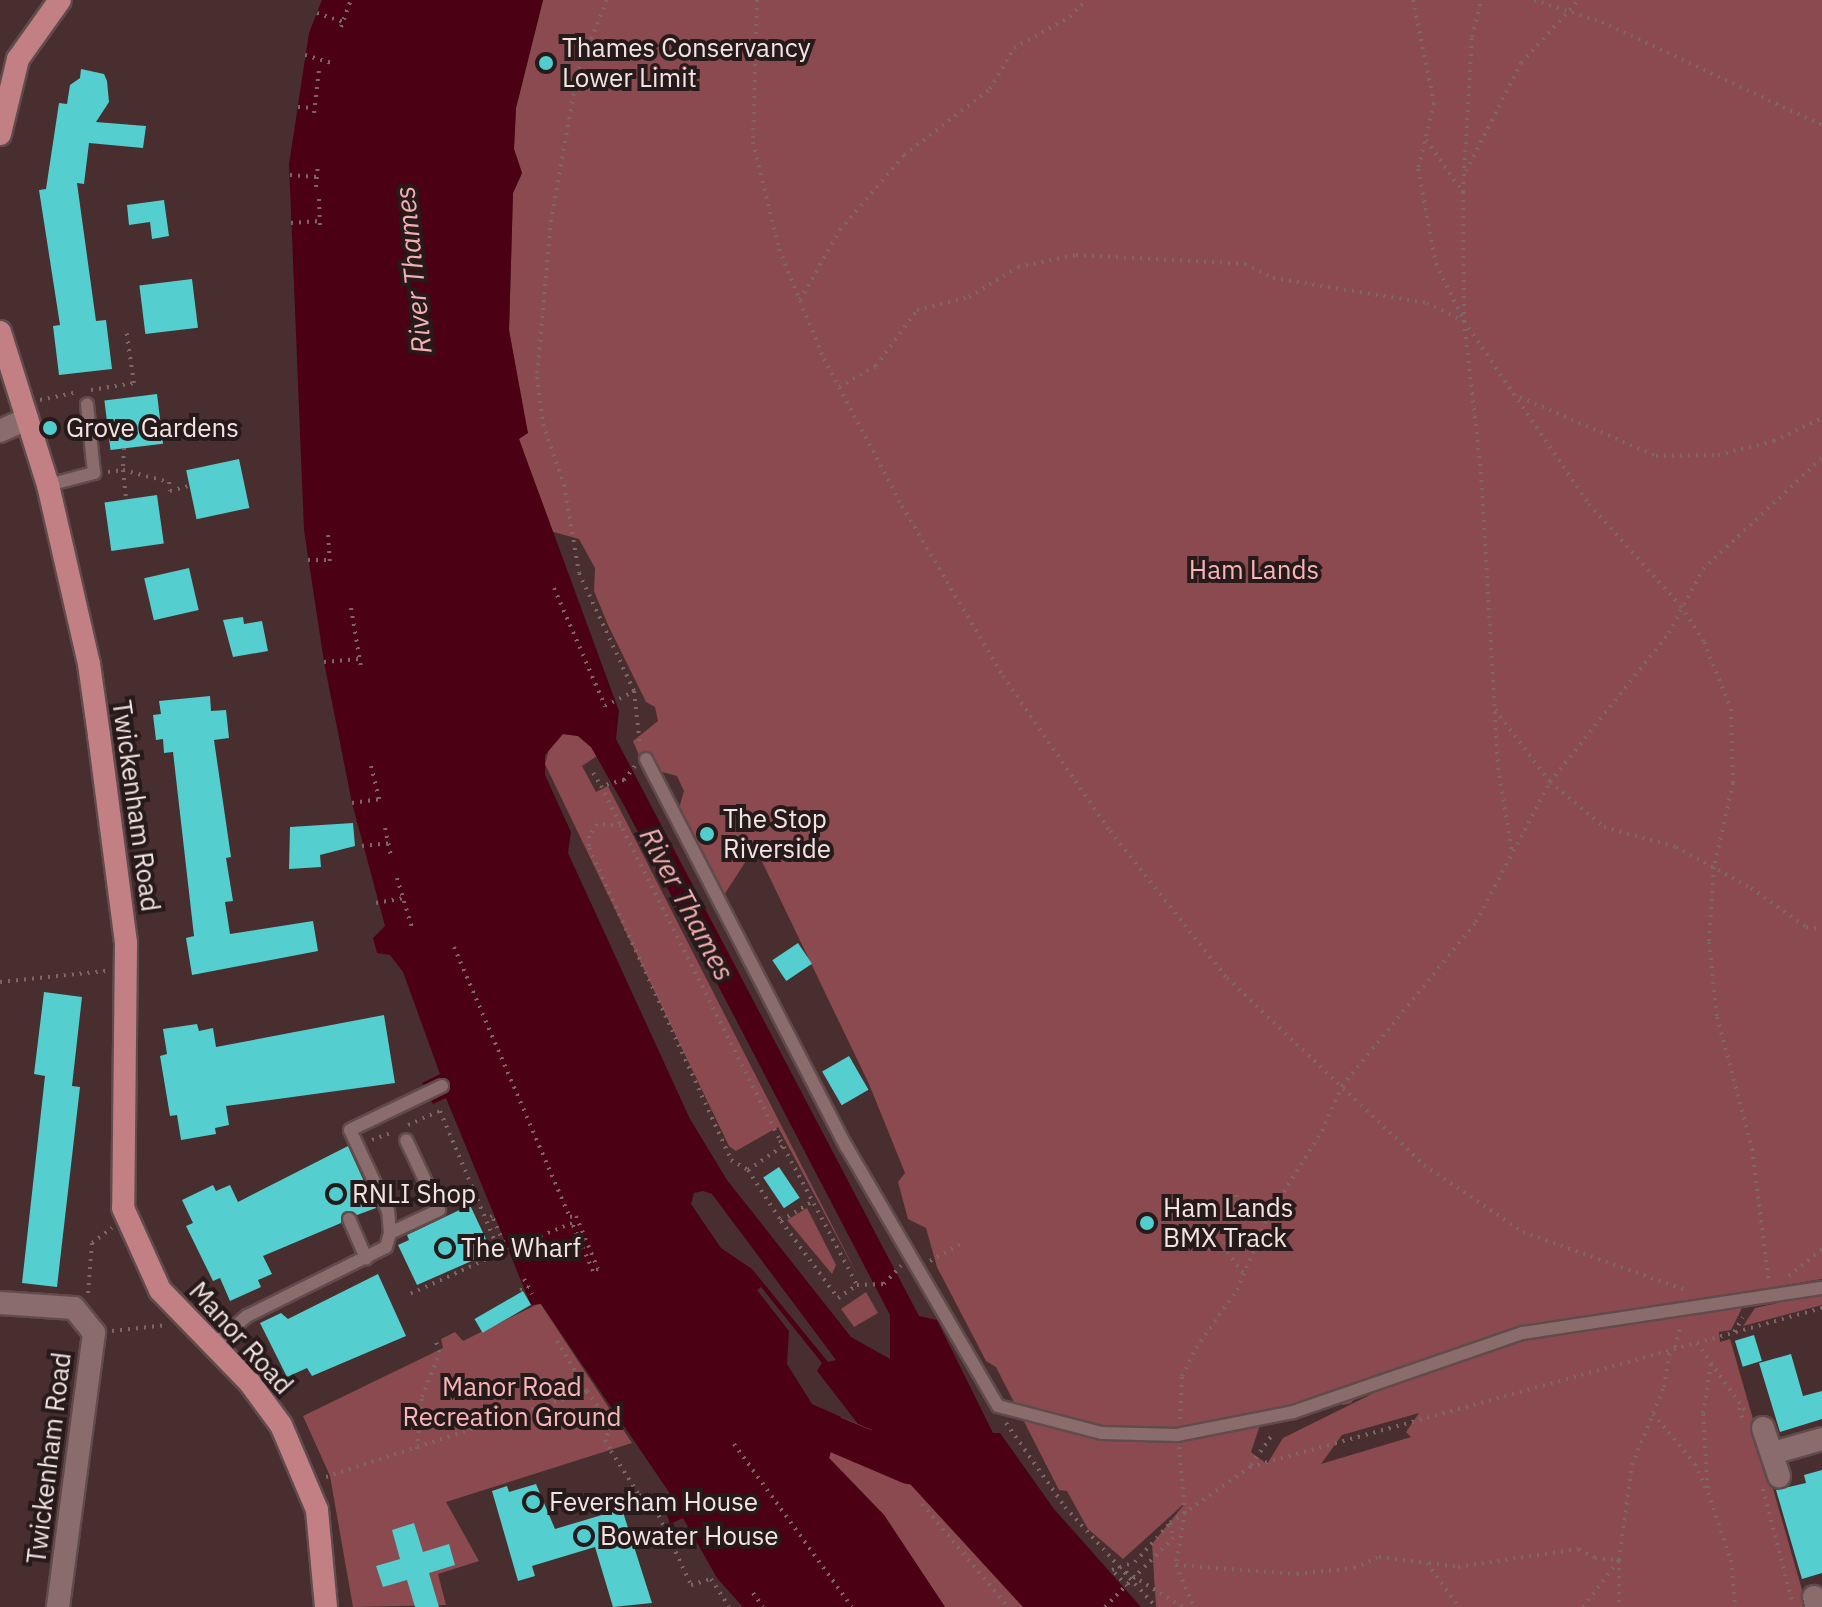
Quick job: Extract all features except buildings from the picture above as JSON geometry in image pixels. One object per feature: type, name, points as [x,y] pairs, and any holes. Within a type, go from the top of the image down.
[{"type":"main road","points":[[0,134],[18,59],[60,0]]},
{"type":"main road","name":"Twickenham Road","points":[[0,332],[48,485],[89,664],[126,943],[121,1189],[127,1217],[160,1290]]},
{"type":"main road","name":"Manor Road","points":[[160,1290],[270,1409],[309,1482],[320,1525],[326,1607]]},
{"type":"street","points":[[0,431],[25,412]]},
{"type":"street","points":[[0,1303],[74,1308],[90,1326]]},
{"type":"street","name":"Twickenham Road","points":[[58,1607],[90,1326]]},
{"type":"street","points":[[1756,1433],[1773,1453],[1770,1479]]},
{"type":"street","points":[[1773,1453],[1822,1439]]},
{"type":"lane","points":[[48,485],[94,473],[87,404]]},
{"type":"lane","points":[[646,759],[846,1146],[998,1406],[1102,1433],[1177,1435],[1293,1412],[1523,1333],[1822,1288]]},
{"type":"lane","points":[[212,1346],[247,1316],[386,1247],[390,1233],[388,1211],[350,1130],[442,1086]]},
{"type":"lane","points":[[390,1233],[439,1210],[406,1140]]},
{"type":"lane","points":[[349,1219],[366,1258]]},
{"type":"path","points":[[317,13],[342,24],[351,0]]},
{"type":"path","points":[[607,0],[575,85],[551,220],[537,377],[579,573],[634,691],[646,759]]},
{"type":"path","points":[[757,0],[753,142],[779,249],[800,300],[839,387],[1003,676],[1110,831],[1227,978],[1424,1165],[1523,1232],[1701,1294]]},
{"type":"path","points":[[800,300],[840,230],[904,155],[990,89],[1014,48],[1070,17],[1086,0]]},
{"type":"path","points":[[1413,0],[1434,103],[1418,169],[1436,264],[1464,321],[1589,504],[1681,606],[1704,642],[1731,709],[1733,783],[1714,867],[1709,942],[1717,1017],[1752,1149],[1771,1295]]},
{"type":"path","points":[[1481,0],[1472,37],[1463,192],[1464,321],[1481,472],[1494,708],[1513,854]]},
{"type":"path","points":[[1534,0],[1569,12],[1822,125]]},
{"type":"path","points":[[1466,171],[1521,63],[1579,0]]},
{"type":"path","points":[[305,55],[332,63]]},
{"type":"path","points":[[298,107],[314,111],[319,70]]},
{"type":"path","points":[[1426,140],[1463,192]]},
{"type":"path","points":[[316,187],[318,164]]},
{"type":"path","points":[[290,175],[317,177]]},
{"type":"path","points":[[319,199],[320,229]]},
{"type":"path","points":[[291,223],[320,221]]},
{"type":"path","points":[[839,387],[876,366],[917,310],[969,297],[1018,267],[1076,255],[1245,264],[1273,278],[1427,303],[1464,321]]},
{"type":"path","points":[[25,412],[134,383],[126,329]]},
{"type":"path","points":[[1517,396],[1656,456],[1718,455],[1774,441],[1822,418]]},
{"type":"path","points":[[124,448],[126,499]]},
{"type":"path","points":[[1194,1607],[1176,1565],[1185,1512],[1177,1435],[1182,1376],[1243,1273],[1342,1086],[1476,922],[1550,782],[1669,633],[1703,569],[1822,458]]},
{"type":"path","points":[[94,473],[123,470],[169,482],[170,491],[189,486]]},
{"type":"path","points":[[308,560],[330,562],[328,535]]},
{"type":"path","points":[[554,588],[605,706],[634,691]]},
{"type":"path","points":[[351,608],[361,667]]},
{"type":"path","points":[[324,662],[359,659]]},
{"type":"path","points":[[1494,708],[1550,782],[1604,827],[1676,847],[1714,867],[1806,927],[1822,929]]},
{"type":"path","points":[[352,803],[380,800],[371,766]]},
{"type":"path","points":[[601,786],[624,780],[631,768]]},
{"type":"path","points":[[593,773],[857,1285]]},
{"type":"path","points":[[623,827],[597,824],[589,836],[589,848],[731,1160],[748,1170],[838,1298],[857,1285],[884,1284],[894,1271]]},
{"type":"path","points":[[385,828],[391,856]]},
{"type":"path","points":[[362,846],[389,843]]},
{"type":"path","points":[[397,878],[413,931]]},
{"type":"path","points":[[376,903],[403,898]]},
{"type":"path","points":[[454,947],[570,1217],[576,1216],[598,1269],[593,1271],[572,1223],[507,1250],[492,1216],[486,1219]]},
{"type":"path","points":[[0,982],[124,968]]},
{"type":"path","points":[[748,1170],[783,1146]]},
{"type":"path","points":[[1225,1244],[1237,1213],[1236,1192]]},
{"type":"path","points":[[781,1221],[814,1200]]},
{"type":"path","points":[[127,1217],[92,1243],[90,1326],[188,1323]]},
{"type":"path","points":[[920,1271],[961,1244]]},
{"type":"path","points":[[1771,1295],[1822,1249]]},
{"type":"path","points":[[1227,1252],[1243,1273]]},
{"type":"path","points":[[524,1279],[532,1294]]},
{"type":"path","points":[[520,1290],[528,1287]]},
{"type":"path","points":[[1619,1607],[1619,1560],[1632,1465],[1664,1387],[1672,1349],[1687,1307]]},
{"type":"path","points":[[1250,1467],[1822,1308]]},
{"type":"path","points":[[557,1341],[611,1426],[605,1440],[639,1495],[652,1501],[691,1585],[711,1579],[729,1607]]},
{"type":"path","points":[[417,1449],[422,1397],[440,1352],[436,1342]]},
{"type":"path","points":[[1697,1343],[1756,1433]]},
{"type":"path","points":[[1708,1493],[1703,1414],[1711,1364]]},
{"type":"path","points":[[309,1482],[587,1391]]},
{"type":"path","points":[[998,1406],[1013,1436],[1065,1507],[1156,1607]]},
{"type":"path","points":[[1739,1408],[1756,1433]]},
{"type":"path","points":[[1127,1586],[1112,1570],[1118,1565],[1135,1562],[1170,1523],[1250,1467],[1293,1412]]},
{"type":"path","points":[[1653,1414],[1695,1464],[1708,1493],[1731,1560],[1735,1607]]},
{"type":"path","points":[[734,1444],[852,1607]]},
{"type":"path","points":[[1770,1479],[1812,1602]]},
{"type":"path","points":[[922,1504],[1008,1607]]},
{"type":"path","points":[[1105,1607],[1173,1538],[1170,1523]]},
{"type":"path","points":[[1176,1565],[1297,1574],[1354,1568],[1379,1557],[1458,1567],[1579,1549],[1595,1558],[1619,1560]]},
{"type":"path","points":[[1583,1607],[1619,1560]]},
{"type":"path","points":[[1427,1563],[1459,1607]]},
{"type":"path","points":[[1118,1565],[1183,1607]]},
{"type":"path","points":[[753,1593],[763,1607]]},
{"type":"green space","name":"Ham Lands","points":[[543,0],[1822,0],[1822,1279],[1527,1328],[1506,1344],[1743,1306],[1731,1330],[1719,1332],[1720,1342],[1730,1339],[1807,1607],[1156,1607],[1152,1544],[1186,1502],[1123,1559],[1088,1529],[1067,1491],[1059,1490],[996,1367],[986,1361],[937,1267],[926,1228],[908,1219],[898,1182],[905,1173],[869,1084],[755,847],[724,895],[697,873],[694,843],[677,815],[684,791],[677,776],[644,767],[633,741],[658,721],[655,707],[646,702],[608,625],[594,591],[595,568],[579,539],[550,531],[519,439],[527,433],[509,330],[513,193],[522,173],[514,149],[516,108]],"holes":[[[1369,1380],[1396,1382],[1283,1438],[1267,1464],[1251,1452],[1263,1416],[1330,1396],[1343,1405],[1351,1403]],[[1419,1413],[1406,1432],[1411,1437],[1321,1464],[1342,1435]]]},
{"type":"green space","points":[[563,734],[578,736],[597,756],[582,766],[596,792],[608,786],[859,1278],[778,1127],[736,1151],[729,1146],[545,764],[551,742]]},
{"type":"green space","points":[[807,1208],[836,1265],[832,1274],[787,1220]]},
{"type":"green space","points":[[866,1292],[878,1313],[854,1327],[841,1309]]},
{"type":"green space","points":[[1822,1293],[1822,1305],[1743,1326],[1755,1308]]},
{"type":"green space","name":"Manor Road Recreation Ground","points":[[540,1303],[632,1443],[446,1502],[479,1561],[438,1574],[446,1605],[353,1607],[330,1476],[303,1416],[443,1348],[441,1339],[455,1332],[463,1341]]},
{"type":"green space","points":[[841,1417],[872,1430],[860,1457],[902,1475],[1023,1607],[945,1607],[884,1515],[829,1458]]},
{"type":"water","points":[[322,0],[543,0],[516,108],[514,149],[522,173],[513,193],[509,330],[528,433],[519,439],[619,711],[616,739],[919,1316],[937,1320],[993,1433],[1000,1433],[1054,1509],[1141,1607],[1023,1607],[902,1475],[860,1457],[872,1430],[858,1424],[817,1371],[822,1363],[761,1287],[757,1290],[789,1331],[787,1364],[812,1404],[841,1417],[829,1458],[884,1515],[945,1607],[743,1607],[717,1578],[683,1518],[670,1524],[665,1509],[675,1501],[541,1304],[531,1305],[446,1098],[433,1104],[422,1083],[440,1074],[403,972],[390,955],[377,953],[373,938],[385,926],[352,803],[324,662],[304,530],[289,164],[309,33]],"holes":[[[563,734],[578,736],[591,747],[626,809],[890,1315],[890,1359],[851,1337],[727,1180],[690,1119],[568,853],[571,832],[545,775],[545,755]],[[703,1191],[712,1194],[836,1360],[828,1362],[752,1269],[721,1248],[691,1204],[694,1193]]]},
{"type":"waterway","name":"River Thames","points":[[787,1414],[909,1466]]},
{"type":"place","name":"Thames Conservancy Lower Limit","points":[[546,63]]},
{"type":"place","name":"Grove Gardens","points":[[50,428]]},
{"type":"place","name":"The Stop Riverside","points":[[707,834]]},
{"type":"place","name":"RNLI Shop","points":[[336,1194]]},
{"type":"place","name":"Ham Lands BMX Track","points":[[1147,1223]]},
{"type":"place","name":"The Wharf","points":[[445,1248]]},
{"type":"place","name":"Feversham House","points":[[533,1502]]},
{"type":"place","name":"Bowater House","points":[[584,1536]]}]
